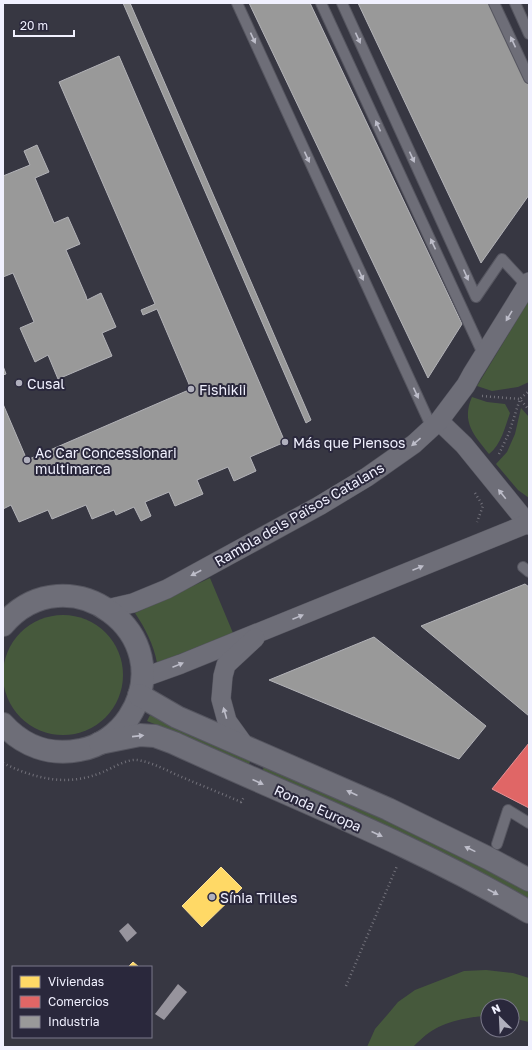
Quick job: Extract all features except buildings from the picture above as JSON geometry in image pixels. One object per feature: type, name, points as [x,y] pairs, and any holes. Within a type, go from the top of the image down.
[{"type":"street","name":"Rambla dels Països Catalans","points":[[107,609],[133,603],[166,589],[312,510],[367,477],[414,444],[435,424],[466,386],[528,284]]},
{"type":"street","points":[[140,686],[162,672],[528,524],[464,445],[435,424]]},
{"type":"street","points":[[6,616],[35,601],[60,596],[84,599],[107,609],[125,625],[133,639],[140,658],[140,686]]},
{"type":"street","points":[[245,746],[228,721],[221,699],[223,676],[226,665],[261,631]]},
{"type":"street","name":"Ronda Europa","points":[[5,729],[23,741],[39,749],[48,751],[74,751],[92,747],[112,736],[126,720],[134,708],[140,686],[177,717],[388,809],[488,858],[529,880]]},
{"type":"street","name":"Ronda Europa","points":[[100,743],[140,735],[155,736],[174,743],[406,847],[501,895],[529,912]]},
{"type":"lane","points":[[237,3],[435,424]]},
{"type":"lane","points":[[321,3],[484,356]]},
{"type":"lane","points":[[342,3],[476,297],[502,259],[528,284]]},
{"type":"lane","points":[[494,3],[529,78]]},
{"type":"lane","points":[[515,3],[529,34]]},
{"type":"lane","points":[[496,844],[508,810],[529,823]]},
{"type":"path","points":[[499,454],[509,433],[520,400],[529,391]]},
{"type":"path","points":[[479,395],[520,400],[529,410]]},
{"type":"path","points":[[3,763],[21,772],[46,779],[80,779],[135,760],[158,766],[242,802]]},
{"type":"path","points":[[346,986],[406,847]]},
{"type":"green space","points":[[529,300],[529,382],[518,387],[492,391],[477,386]]},
{"type":"green space","points":[[472,397],[487,402],[505,404],[510,413],[500,441],[489,454],[478,441],[471,428],[468,414]]},
{"type":"green space","points":[[521,408],[529,417],[529,498],[518,490],[496,464],[507,452],[515,434]]},
{"type":"green space","points":[[210,578],[233,633],[157,663],[149,637],[135,613]]},
{"type":"green space","points":[[63,615],[86,619],[106,632],[119,652],[123,675],[119,698],[106,718],[86,731],[63,735],[40,731],[20,718],[7,698],[3,675],[7,652],[20,632],[40,619]]},
{"type":"green space","points":[[150,715],[171,723],[251,760],[248,766],[177,733],[147,721]]},
{"type":"green space","points":[[264,766],[431,840],[520,885],[529,891],[529,900],[262,773]]},
{"type":"green space","points":[[486,970],[513,973],[529,978],[529,1022],[520,1020],[520,998],[480,998],[480,1017],[466,1018],[436,1028],[413,1047],[367,1047],[375,1029],[398,1002],[415,990],[464,971]]},
{"type":"place","name":"Cusal","points":[[19,383]]},
{"type":"place","name":"Fishikii","points":[[191,389]]},
{"type":"place","name":"Más que Piensos","points":[[285,442]]},
{"type":"place","name":"Ac Car Concessionari multimarca","points":[[27,460]]},
{"type":"place","name":"Sínia Trilles","points":[[212,897]]}]
